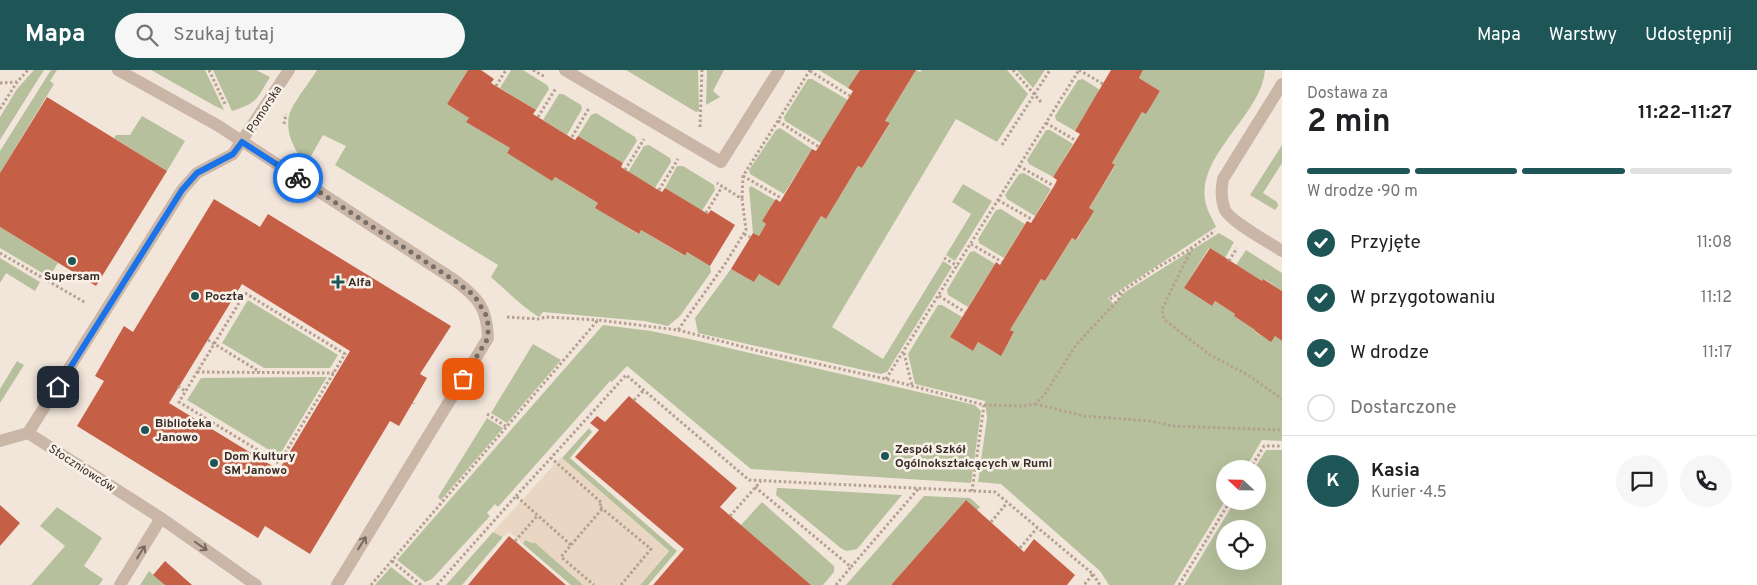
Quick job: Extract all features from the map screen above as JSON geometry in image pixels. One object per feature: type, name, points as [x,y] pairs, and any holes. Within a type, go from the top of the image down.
[{"type":"street","points":[[118,70],[217,125],[452,279],[474,295],[486,315],[488,338],[337,585]]},
{"type":"street","name":"Pomorska","points":[[28,434],[182,190],[197,173],[233,154],[289,70]]},
{"type":"street","points":[[566,70],[720,162],[779,70]]},
{"type":"street","points":[[1282,84],[1223,179],[1221,192],[1225,212],[1282,251]]},
{"type":"street","points":[[0,441],[28,434]]},
{"type":"street","name":"Stoczniowców","points":[[28,434],[161,518],[256,585]]},
{"type":"street","points":[[120,585],[161,518]]},
{"type":"path","points":[[0,109],[17,82],[28,70]]},
{"type":"path","points":[[496,86],[506,70]]},
{"type":"path","points":[[699,150],[702,70]]},
{"type":"path","points":[[678,330],[744,234],[746,230],[742,199],[743,176],[810,70],[850,96]]},
{"type":"path","points":[[1013,70],[1042,102]]},
{"type":"path","points":[[1002,145],[1050,70]]},
{"type":"path","points":[[886,380],[1079,70],[1103,84]]},
{"type":"path","points":[[0,82],[17,82]]},
{"type":"path","points":[[538,117],[558,85]]},
{"type":"path","points":[[572,137],[591,105]]},
{"type":"path","points":[[778,121],[819,147]]},
{"type":"path","points":[[1046,123],[1075,140]]},
{"type":"path","points":[[625,170],[644,138]]},
{"type":"path","points":[[659,190],[678,159]]},
{"type":"path","points":[[1020,166],[1054,186]]},
{"type":"path","points":[[743,176],[781,198]]},
{"type":"path","points":[[716,182],[742,199]]},
{"type":"path","points":[[706,213],[722,187]]},
{"type":"path","points":[[998,200],[1033,220]]},
{"type":"path","points":[[1110,299],[1222,227]]},
{"type":"path","points":[[744,234],[750,237]]},
{"type":"path","points":[[1229,260],[1242,241]]},
{"type":"path","points":[[971,244],[1002,262]]},
{"type":"path","points":[[1192,248],[1162,309],[1163,316],[1166,321],[1210,355],[1248,375],[1282,399]]},
{"type":"path","points":[[0,253],[91,306]]},
{"type":"path","points":[[944,258],[958,266]]},
{"type":"path","points":[[1035,404],[1045,394],[1076,345],[1118,300],[1123,291]]},
{"type":"path","points":[[245,293],[345,354],[279,463],[178,402],[215,344],[245,293]]},
{"type":"path","points":[[939,296],[965,312]]},
{"type":"path","points":[[486,315],[538,319],[546,317],[598,320],[678,330],[984,405],[1023,406],[1035,404],[1084,416],[1150,421],[1172,426],[1282,430]]},
{"type":"path","points":[[371,585],[598,320]]},
{"type":"path","points":[[208,340],[261,373]]},
{"type":"path","points":[[904,353],[912,386]]},
{"type":"path","points":[[196,372],[334,373]]},
{"type":"path","points":[[437,585],[626,375],[750,480],[995,492],[1093,574],[1100,585]]},
{"type":"path","points":[[178,386],[185,390]]},
{"type":"path","points":[[634,400],[644,390]]},
{"type":"path","points":[[972,491],[984,405]]},
{"type":"path","points":[[487,414],[507,426]]},
{"type":"path","points":[[589,416],[594,420]]},
{"type":"path","points":[[1255,460],[1264,446],[1282,446]]},
{"type":"path","points":[[551,458],[602,503],[599,506],[602,509],[651,550],[621,585]]},
{"type":"path","points":[[730,516],[762,480]]},
{"type":"path","points":[[755,487],[851,567]]},
{"type":"path","points":[[836,585],[919,488]]},
{"type":"path","points":[[516,496],[571,545]]},
{"type":"path","points":[[991,522],[1007,503]]},
{"type":"path","points":[[594,585],[561,557],[602,509]]},
{"type":"path","points":[[1179,585],[1225,510]]},
{"type":"path","points":[[515,541],[538,516]]},
{"type":"path","points":[[1020,548],[1037,528]]},
{"type":"path","points":[[392,561],[421,585]]},
{"type":"path","points":[[1084,585],[1093,574]]},
{"type":"green space","points":[[34,70],[44,70],[0,140],[0,117],[17,89]]},
{"type":"green space","points":[[51,70],[57,70],[50,81],[54,84],[0,173],[0,151]]},
{"type":"green space","points":[[151,70],[205,70],[224,110],[215,106]]},
{"type":"green space","points":[[213,70],[256,70],[270,77],[256,100],[247,106],[232,111]]},
{"type":"green space","points":[[317,70],[468,70],[447,104],[469,118],[467,122],[510,148],[507,153],[555,177],[598,203],[596,208],[638,234],[641,230],[685,256],[687,252],[710,266],[711,272],[680,316],[668,326],[644,321],[543,312],[539,317],[491,277],[498,265],[335,165],[346,146],[323,135],[307,163],[302,158],[291,139],[288,124],[289,117],[291,110]]},
{"type":"green space","points":[[511,70],[523,70],[547,85],[549,89],[536,110],[500,88]]},
{"type":"green space","points":[[626,70],[698,70],[699,111],[696,112]]},
{"type":"green space","points":[[707,70],[724,70],[713,91],[720,97],[706,105]]},
{"type":"green space","points":[[819,70],[860,70],[848,88]]},
{"type":"green space","points":[[916,70],[920,72],[922,70],[1007,70],[1028,94],[997,142],[956,119],[832,327],[883,359],[943,261],[952,267],[887,372],[881,374],[698,333],[695,318],[731,269],[754,282],[759,274],[779,285],[821,216],[826,219],[858,166],[862,168],[890,124],[885,121]]},
{"type":"green space","points":[[1017,70],[1045,70],[1033,88]]},
{"type":"green space","points":[[1143,70],[1265,70],[1261,86],[1253,102],[1220,150],[1205,182],[1205,199],[1216,227],[1108,298],[1114,304],[1125,292],[1219,233],[1234,242],[1225,258],[1209,248],[1184,288],[1212,306],[1215,301],[1235,314],[1234,316],[1255,330],[1255,332],[1271,341],[1275,336],[1282,341],[1282,441],[1262,440],[1250,460],[1216,460],[1216,510],[1220,510],[1174,585],[1109,585],[1100,571],[1001,484],[978,482],[987,418],[985,401],[915,384],[908,354],[938,305],[942,305],[962,317],[950,337],[973,351],[978,342],[1001,355],[1014,333],[1010,330],[1041,279],[1045,281],[1072,238],[1077,240],[1093,211],[1089,208],[1115,166],[1112,163],[1142,112],[1146,113],[1160,91],[1139,78]]},
{"type":"green space","points":[[808,79],[812,79],[848,100],[821,143],[785,121],[784,117]]},
{"type":"green space","points":[[1083,79],[1100,90],[1075,131],[1056,120],[1055,116],[1078,80]]},
{"type":"green space","points":[[559,94],[563,94],[581,105],[582,109],[567,135],[543,120]]},
{"type":"green space","points":[[596,113],[635,137],[637,141],[623,163],[578,136],[591,115]]},
{"type":"green space","points":[[142,116],[185,141],[167,171],[114,138],[116,135],[130,135]]},
{"type":"green space","points":[[780,128],[812,149],[784,194],[750,174],[749,170],[776,130]]},
{"type":"green space","points":[[1046,130],[1050,130],[1073,144],[1053,177],[1029,164],[1027,160]]},
{"type":"green space","points":[[649,145],[670,158],[671,162],[655,188],[628,172],[644,146]]},
{"type":"green space","points":[[1282,145],[1282,163],[1263,193],[1277,202],[1278,206],[1275,210],[1250,195]]},
{"type":"green space","points":[[677,166],[683,166],[714,185],[715,190],[702,211],[665,188]]},
{"type":"green space","points":[[1024,173],[1051,189],[1035,216],[1007,199],[1005,195],[1019,174]]},
{"type":"green space","points":[[963,184],[992,201],[955,261],[946,255],[971,214],[952,202]]},
{"type":"green space","points":[[751,186],[775,200],[762,221],[766,224],[759,236],[753,233],[749,188]]},
{"type":"green space","points":[[1001,209],[1025,224],[1004,258],[979,243],[978,239],[996,210]]},
{"type":"green space","points":[[0,227],[58,263],[49,277],[0,248]]},
{"type":"green space","points":[[1246,250],[1282,273],[1282,291],[1264,279],[1262,281],[1236,265]]},
{"type":"green space","points":[[974,251],[995,264],[968,307],[948,295],[947,290],[970,252]]},
{"type":"green space","points":[[0,258],[40,282],[35,291],[6,273],[0,283]]},
{"type":"green space","points":[[248,300],[338,355],[330,368],[264,368],[222,343]]},
{"type":"green space","points":[[603,325],[651,331],[694,340],[975,405],[981,411],[971,483],[751,469],[627,366],[612,382],[610,381],[498,507],[495,504],[487,513],[490,516],[432,579],[425,582],[397,560]]},
{"type":"green space","points":[[533,344],[561,360],[507,423],[491,413]]},
{"type":"green space","points":[[17,361],[24,365],[0,403],[0,389]]},
{"type":"green space","points":[[327,377],[279,456],[187,400],[201,378]]},
{"type":"green space","points":[[487,418],[503,428],[441,500],[438,497]]},
{"type":"green space","points":[[589,428],[592,432],[570,458],[677,551],[648,585],[640,585],[669,551],[562,458]]},
{"type":"green space","points":[[1266,450],[1282,450],[1282,585],[1184,585],[1216,532],[1216,570],[1266,570],[1266,520],[1223,520],[1230,510],[1266,510],[1266,460],[1260,460]]},
{"type":"green space","points":[[777,488],[902,495],[857,549],[847,551],[842,549],[776,495]]},
{"type":"green space","points":[[924,496],[970,498],[980,507],[977,510],[965,501],[891,585],[846,585]]},
{"type":"green space","points":[[762,502],[834,566],[834,572],[823,585],[811,585],[741,525]]},
{"type":"green space","points":[[57,507],[102,538],[84,566],[103,579],[99,585],[31,585],[65,546],[40,526]]},
{"type":"green space","points":[[493,532],[503,537],[462,585],[446,585]]},
{"type":"green space","points":[[525,540],[533,543],[534,541],[540,545],[584,585],[571,585],[523,544]]},
{"type":"green space","points":[[391,567],[414,585],[375,585]]},
{"type":"green space","points":[[149,571],[165,585],[140,585]]},
{"type":"shaded area","points":[[561,457],[669,551],[640,585],[583,585],[534,542],[525,540],[523,544],[509,532],[503,537],[493,532]]},
{"type":"building","points":[[468,70],[481,70],[494,79],[491,83],[536,110],[533,114],[575,140],[578,136],[623,163],[621,167],[655,188],[662,192],[665,188],[708,214],[711,210],[735,225],[710,266],[687,252],[685,256],[641,230],[639,234],[595,208],[598,203],[555,177],[552,181],[507,153],[510,148],[466,122],[469,118],[447,104]]},
{"type":"building","points":[[860,70],[916,70],[885,121],[890,123],[862,168],[858,166],[826,219],[821,216],[779,286],[759,274],[754,282],[731,269],[753,233],[759,236],[766,224],[762,221],[775,200],[780,202],[812,149],[816,151],[853,91],[848,88]]},
{"type":"building","points":[[1111,70],[1143,70],[1139,78],[1160,91],[1146,114],[1142,112],[1112,163],[1115,165],[1089,208],[1094,211],[1076,240],[1072,238],[1045,281],[1041,279],[1010,330],[1014,332],[1001,356],[978,342],[973,351],[950,337],[996,262],[1000,265],[1027,221],[1031,223],[1054,186],[1057,180],[1053,177],[1080,134],[1075,131]]},
{"type":"building","points":[[47,97],[167,171],[96,286],[0,227],[0,173]]},
{"type":"building","points":[[214,199],[260,227],[268,214],[451,326],[420,374],[427,378],[399,426],[390,421],[310,554],[265,526],[258,538],[77,426],[104,381],[95,376],[124,326],[133,332]],"holes":[[[242,284],[350,351],[279,470],[169,403]]]},
{"type":"building","points":[[1210,248],[1262,281],[1263,279],[1282,291],[1282,341],[1275,336],[1271,342],[1215,301],[1212,306],[1184,288]]},
{"type":"building","points":[[629,396],[737,488],[720,507],[811,585],[653,585],[684,549],[575,457],[599,430],[590,423],[597,416],[605,422]]},
{"type":"building","points":[[966,500],[1024,552],[1034,539],[1075,575],[1067,585],[891,585]]},
{"type":"building","points":[[0,505],[20,523],[0,546]]},
{"type":"building","points":[[509,536],[515,541],[566,585],[468,585]]},
{"type":"building","points":[[165,561],[192,585],[165,585],[153,575]]},
{"type":"way so far","points":[[298,178],[474,295],[486,315],[488,338],[463,379]]},
{"type":"place","name":"Supersam","points":[[72,261]]},
{"type":"place","name":"Alfa","points":[[338,282]]},
{"type":"place","name":"Poczta","points":[[195,296]]},
{"type":"place","name":"Biblioteka Janowo","points":[[145,430]]},
{"type":"place","name":"Zespół Szkół Ogólnokształcących w Rumi","points":[[885,456]]},
{"type":"place","name":"Dom Kultury SM Janowo","points":[[214,463]]},
{"type":"route","points":[[58,387],[182,190],[197,173],[233,154],[242,142],[298,178]]}]
